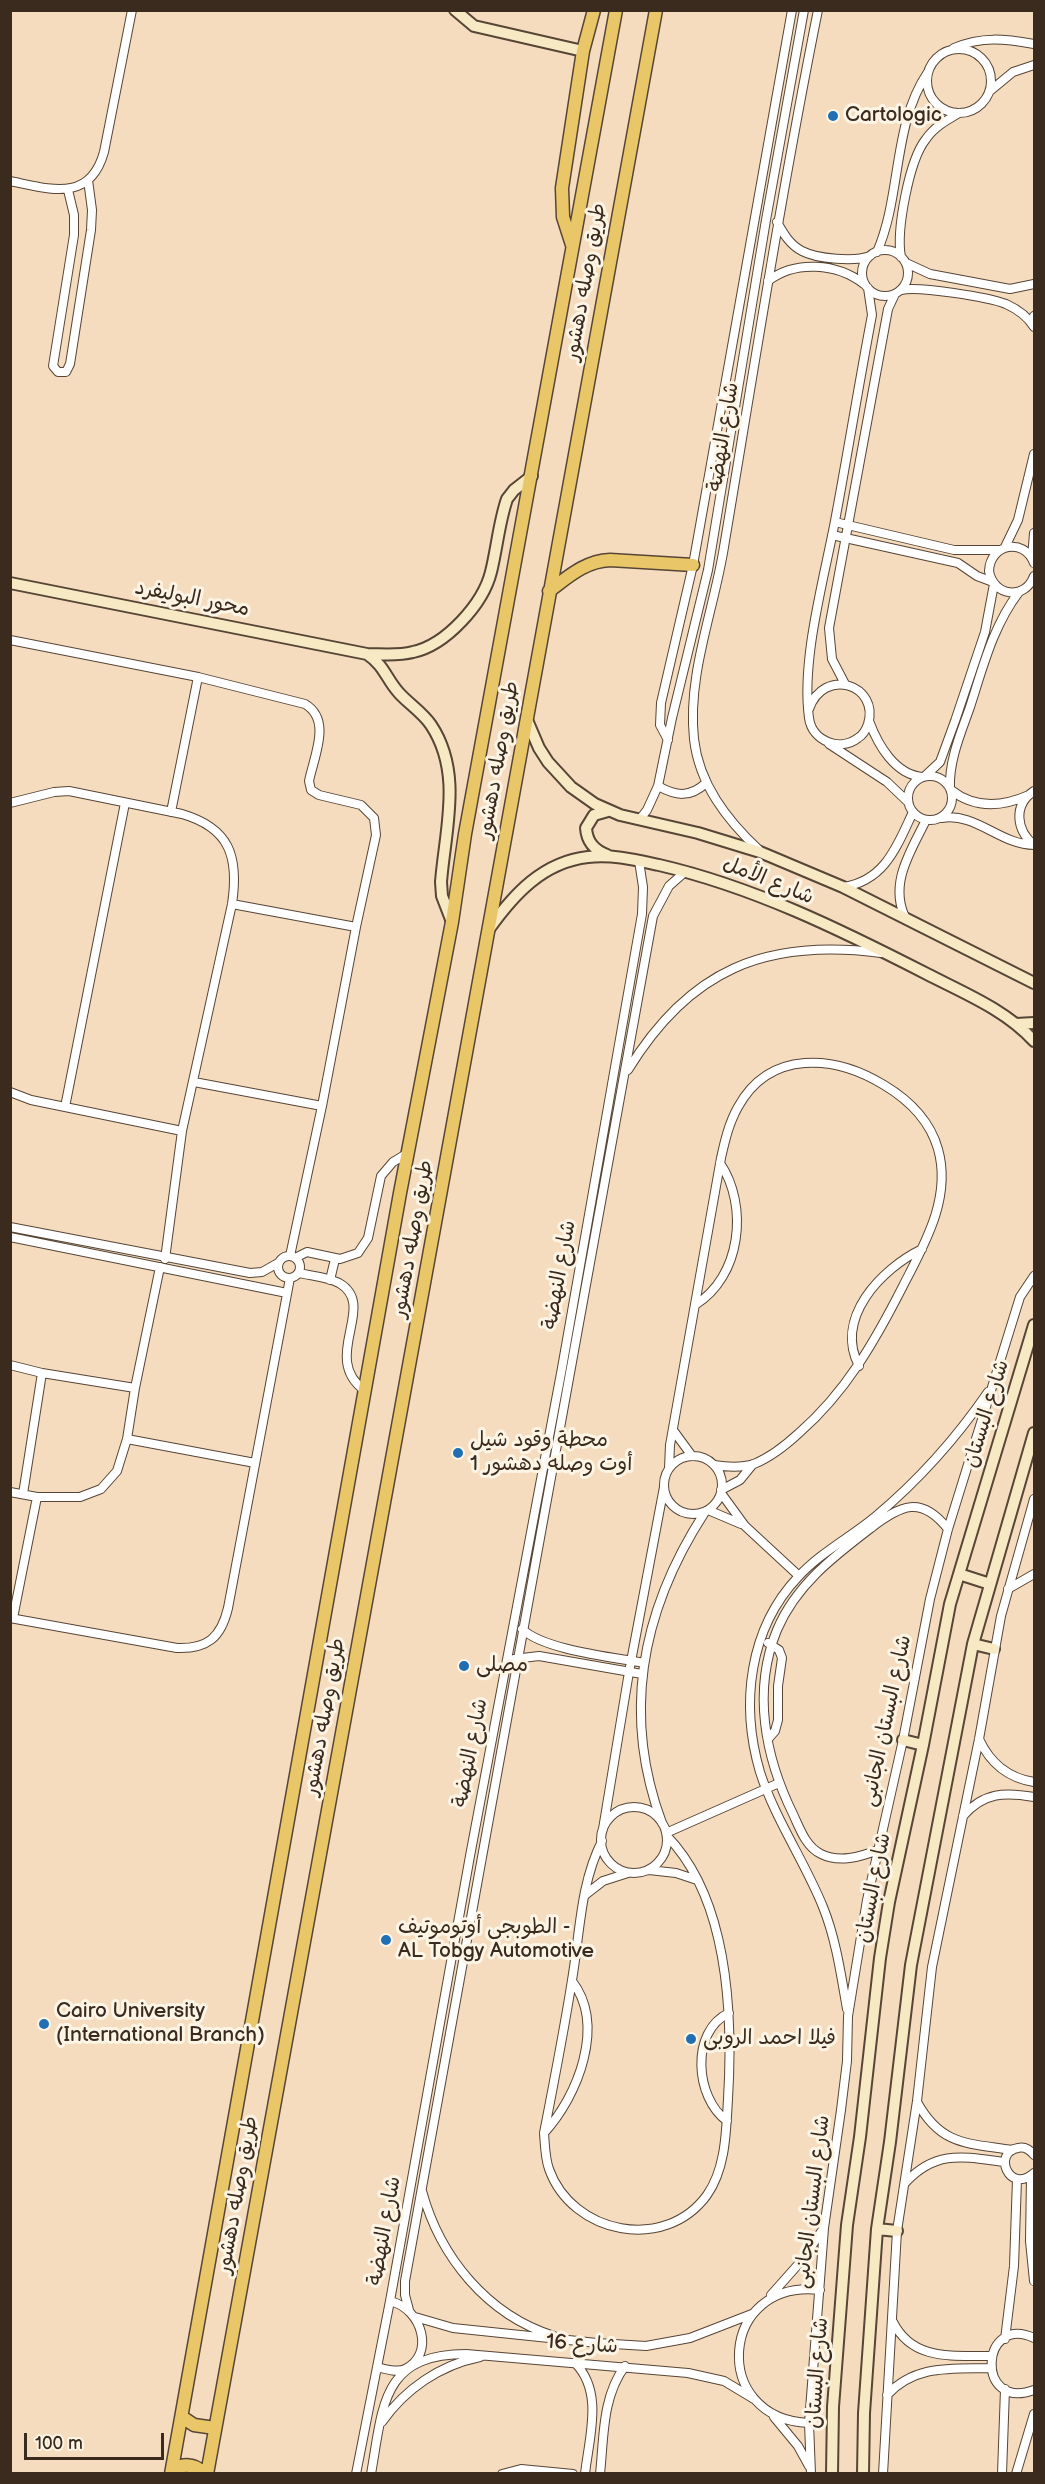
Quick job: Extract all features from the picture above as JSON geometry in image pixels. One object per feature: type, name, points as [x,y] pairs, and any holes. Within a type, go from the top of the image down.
[{"type":"main road","points":[[573,248],[563,217],[562,196],[583,51],[594,10]]},
{"type":"main road","name":"طريق وصله دهشور","points":[[172,2472],[365,1391],[452,922],[465,834],[616,10]]},
{"type":"main road","name":"طريق وصله دهشور","points":[[206,2474],[656,10]]},
{"type":"main road","points":[[549,591],[579,569],[597,561],[693,565]]},
{"type":"main road","points":[[182,2417],[194,2425],[215,2428]]},
{"type":"main road","points":[[172,2472],[186,2465],[194,2466],[206,2474]]},
{"type":"street","points":[[10,181],[68,190],[88,180],[101,163],[132,10]]},
{"type":"street","points":[[455,10],[474,26],[583,51]]},
{"type":"street","points":[[668,740],[660,725],[661,703],[693,565],[792,10]]},
{"type":"street","name":"شارع النهضة","points":[[640,819],[647,810],[658,786],[708,570],[804,10]]},
{"type":"street","name":"شارع النهضة","points":[[760,852],[730,820],[706,783],[694,742],[693,699],[720,572],[777,222],[818,10]]},
{"type":"street","points":[[1034,845],[1016,843],[962,818],[926,820],[913,812],[908,802],[892,786],[825,741],[812,728],[809,709],[812,649],[872,315],[862,273],[864,266],[874,254],[884,231],[908,115],[916,91],[938,57],[966,43],[990,38],[1035,44]]},
{"type":"street","points":[[950,50],[967,50],[984,61],[990,70],[990,91]]},
{"type":"street","points":[[845,684],[832,659],[829,628],[888,309],[908,277],[900,233],[916,157],[926,139],[936,128],[959,113],[978,107],[990,91],[1013,72],[1035,65]]},
{"type":"street","points":[[929,71],[927,80],[931,96],[943,108],[959,113]]},
{"type":"street","points":[[779,75],[792,77]]},
{"type":"street","points":[[785,117],[797,119]]},
{"type":"street","points":[[68,190],[74,215],[74,235],[53,366],[62,373],[66,372],[70,364],[91,230],[92,210],[88,180]]},
{"type":"street","points":[[777,222],[788,240],[804,252],[853,260],[885,250],[894,252],[930,274],[1010,289],[1035,284]]},
{"type":"street","points":[[768,281],[792,268],[812,267],[844,272],[878,295],[919,288],[1004,303],[1019,312],[1035,327]]},
{"type":"street","points":[[742,367],[754,369]]},
{"type":"street","points":[[908,802],[911,786],[940,762],[952,730],[985,632],[993,583],[989,565],[1002,549],[1018,520],[1035,454]]},
{"type":"street","name":"محور البوليفرد","points":[[10,583],[367,654],[414,652],[430,646],[466,616],[481,596],[491,573],[507,499],[522,482],[532,476]]},
{"type":"street","points":[[718,510],[730,512]]},
{"type":"street","points":[[835,522],[954,550],[1023,549],[1034,561]]},
{"type":"street","points":[[1034,561],[1035,533]]},
{"type":"street","points":[[832,535],[958,563],[1005,592],[1035,591]]},
{"type":"street","points":[[940,818],[946,814],[952,802],[950,788],[953,759],[993,635],[1003,616],[1035,576]]},
{"type":"street","points":[[10,640],[198,677],[305,704],[315,712],[321,729],[309,781],[311,790],[319,795],[361,805],[374,818],[376,826],[292,1257]]},
{"type":"street","points":[[367,654],[380,664],[398,691],[430,723],[445,754],[450,776],[451,798],[441,882],[444,903],[452,922]]},
{"type":"street","points":[[171,812],[198,677]]},
{"type":"street","points":[[809,709],[818,692],[835,684],[845,684],[862,694],[870,711],[869,721],[860,737],[852,742],[834,744],[825,741]]},
{"type":"street","name":"شارع الأمل","points":[[526,717],[539,748],[559,776],[583,796],[609,811],[760,852],[843,887],[1035,983]]},
{"type":"street","points":[[869,721],[879,743],[892,760],[911,775],[939,778],[965,799],[982,804],[1014,802],[1032,793]]},
{"type":"street","points":[[658,786],[680,795],[690,794],[706,783]]},
{"type":"street","points":[[10,803],[54,792],[69,791],[201,819],[216,831],[228,846],[235,864],[232,904],[182,1131],[165,1258]]},
{"type":"street","points":[[1032,793],[1023,803],[1019,821],[1027,838],[1034,845]]},
{"type":"street","points":[[65,1107],[125,803]]},
{"type":"street","points":[[607,855],[590,843],[586,828],[594,815],[609,811]]},
{"type":"street","points":[[843,887],[865,881],[883,868],[892,857],[913,812]]},
{"type":"street","points":[[906,919],[899,898],[900,877],[926,820]]},
{"type":"street","name":"شارع الأمل","points":[[487,932],[512,898],[527,883],[545,871],[575,860],[607,855],[639,861],[686,871],[762,896],[887,954],[999,1012],[1035,1041]]},
{"type":"street","name":"شارع النهضة","points":[[356,2474],[564,1356],[642,914],[643,887],[639,861]]},
{"type":"street","name":"شارع النهضة","points":[[409,2310],[405,2295],[405,2281],[653,916],[662,895],[686,871]]},
{"type":"street","points":[[232,904],[356,927]]},
{"type":"street","points":[[625,1074],[648,1040],[674,1009],[702,985],[734,967],[768,956],[807,950],[847,950],[887,954]]},
{"type":"street","points":[[1016,1024],[1035,1023]]},
{"type":"street","points":[[633,1873],[621,1870],[611,1863],[604,1853],[603,1829],[629,1672],[669,1468],[673,1430],[728,1128],[738,1106],[762,1079],[783,1068],[807,1062],[830,1062],[855,1070],[888,1088],[908,1103],[924,1120],[936,1141],[941,1164],[940,1196],[936,1215],[890,1312],[859,1366],[842,1390],[810,1424],[774,1453],[753,1464],[738,1467],[714,1465]]},
{"type":"street","points":[[194,1082],[322,1106]]},
{"type":"street","points":[[10,1092],[31,1100],[182,1131]]},
{"type":"street","points":[[601,1138],[611,1140]]},
{"type":"street","points":[[10,1227],[250,1273],[262,1272],[283,1258],[307,1252],[335,1259],[349,1258],[364,1246],[381,1176],[393,1162],[408,1153]]},
{"type":"street","points":[[695,1305],[708,1297],[719,1285],[729,1263],[736,1233],[735,1195],[720,1163]]},
{"type":"street","points":[[10,1237],[287,1293]]},
{"type":"street","points":[[859,1366],[854,1358],[851,1338],[861,1306],[885,1273],[921,1249]]},
{"type":"street","points":[[292,1257],[300,1264],[299,1273]]},
{"type":"street","points":[[330,1280],[335,1259]]},
{"type":"street","points":[[278,1263],[280,1274],[290,1278]]},
{"type":"street","points":[[10,1492],[37,1497],[80,1497],[102,1489],[117,1472],[127,1439],[135,1388],[160,1268]]},
{"type":"street","points":[[37,1497],[12,1618],[177,1648],[191,1648],[205,1644],[217,1635],[225,1623],[290,1278],[299,1273],[330,1280],[346,1289],[354,1311],[346,1362],[352,1379],[365,1391]]},
{"type":"street","name":"شارع البستان الجانبى","points":[[811,2472],[809,2423],[824,2228],[844,2081],[848,2016],[867,1900],[903,1740],[930,1599],[948,1530],[1020,1298],[1035,1276]]},
{"type":"street","name":"شارع البستان","points":[[832,2474],[834,2407],[847,2225],[860,2137],[880,1958],[943,1638],[959,1574],[1035,1324]]},
{"type":"street","points":[[10,1365],[42,1373],[135,1388]]},
{"type":"street","points":[[23,1494],[42,1373]]},
{"type":"street","points":[[848,2016],[836,1952],[824,1911],[767,1789],[756,1755],[750,1718],[751,1681],[760,1640],[777,1604],[799,1576],[824,1553],[874,1518],[904,1491],[956,1436],[992,1385]]},
{"type":"street","points":[[673,1430],[692,1456]]},
{"type":"street","points":[[863,2474],[864,2413],[877,2229],[913,1954],[974,1644],[1035,1433]]},
{"type":"street","points":[[127,1439],[255,1463]]},
{"type":"street","points":[[602,1841],[589,1873],[544,2133],[548,2168],[568,2200],[598,2222],[622,2229],[643,2230],[664,2226],[683,2218],[706,2196],[720,2168],[727,2121],[730,2060],[729,2013],[718,1941],[697,1880],[684,1856],[666,1834],[651,1791],[644,1758],[641,1724],[642,1674],[654,1617],[670,1573],[707,1511],[716,1503],[721,1491],[721,1477],[714,1465],[704,1458],[692,1456],[679,1460],[669,1468]]},
{"type":"street","points":[[721,1491],[740,1480],[753,1464]]},
{"type":"street","points":[[664,1487],[669,1502],[682,1512],[698,1514],[707,1511],[745,1526]]},
{"type":"street","points":[[721,1491],[745,1526],[799,1576]]},
{"type":"street","points":[[883,2474],[897,2231],[917,2101],[932,1967],[979,1739],[994,1649],[1008,1589],[1034,1504]]},
{"type":"street","points":[[878,1850],[859,1857],[839,1859],[818,1853],[804,1837],[779,1783],[768,1739],[763,1692],[772,1645],[790,1606],[811,1578],[832,1558],[893,1512],[906,1507],[924,1510],[942,1521],[948,1530]]},
{"type":"street","points":[[959,1574],[990,1584]]},
{"type":"street","points":[[1008,1589],[1035,1574]]},
{"type":"street","points":[[522,1629],[542,1642],[644,1663]]},
{"type":"street","points":[[760,1640],[779,1650],[782,1658],[778,1686],[778,1720],[775,1731],[768,1739]]},
{"type":"street","points":[[974,1644],[994,1649]]},
{"type":"street","points":[[507,1658],[539,1656],[642,1674]]},
{"type":"street","points":[[979,1739],[989,1756],[1004,1770],[1016,1777],[1035,1782]]},
{"type":"street","points":[[903,1740],[923,1745]]},
{"type":"street","points":[[666,1834],[779,1783]]},
{"type":"street","points":[[962,1817],[970,1808],[991,1795],[1003,1793],[1035,1797]]},
{"type":"street","points":[[603,1829],[614,1814],[631,1808],[649,1811],[662,1823]]},
{"type":"street","points":[[647,1870],[663,1856],[666,1834]]},
{"type":"street","points":[[470,1856],[481,1858]]},
{"type":"street","points":[[585,1895],[603,1881],[647,1870],[669,1872],[697,1880]]},
{"type":"street","points":[[544,2133],[566,2104],[583,2057],[586,2031],[585,2008],[572,1981]]},
{"type":"street","points":[[727,2121],[715,2111],[707,2097],[703,2058],[704,2042],[709,2030],[717,2020],[729,2013]]},
{"type":"street","points":[[917,2101],[930,2121],[947,2136],[957,2141],[1012,2150],[1031,2147],[1035,2155]]},
{"type":"street","points":[[1012,2150],[1005,2162],[1007,2171],[1017,2179]]},
{"type":"street","points":[[905,2183],[923,2167],[944,2158],[955,2156],[1005,2162]]},
{"type":"street","points":[[1017,2179],[1033,2174],[1030,2241],[1035,2281]]},
{"type":"street","points":[[1005,2338],[1014,2266],[1017,2179]]},
{"type":"street","points":[[411,2187],[422,2189],[427,2210],[446,2251],[474,2286],[490,2301],[528,2325],[570,2340]]},
{"type":"street","points":[[811,2472],[798,2446],[771,2414],[754,2399],[744,2384],[738,2357],[743,2330],[752,2314],[797,2266],[824,2228]]},
{"type":"street","points":[[877,2229],[897,2231]]},
{"type":"street","points":[[765,2301],[792,2290],[820,2290]]},
{"type":"street","points":[[371,2474],[380,2426],[390,2390],[413,2362],[421,2347],[421,2332],[415,2317],[409,2310],[390,2301]]},
{"type":"street","name":"شارع 16","points":[[415,2317],[453,2328],[646,2346],[669,2343],[711,2332],[752,2314]]},
{"type":"street","points":[[892,2320],[909,2343],[926,2353],[992,2356]]},
{"type":"street","points":[[1035,2338],[1021,2334],[1005,2338],[997,2346],[992,2356],[991,2368],[995,2380],[1005,2389],[1020,2393],[1035,2390]]},
{"type":"street","name":"شارع 16","points":[[405,2369],[417,2362],[445,2355],[625,2366],[707,2376],[724,2381],[754,2399]]},
{"type":"street","points":[[380,2426],[396,2405],[426,2379],[449,2367],[487,2356]]},
{"type":"street","points":[[575,2362],[586,2376],[592,2392],[585,2474]]},
{"type":"street","points":[[600,2474],[610,2395],[625,2366]]},
{"type":"street","points":[[377,2367],[405,2369]]},
{"type":"street","points":[[886,2395],[900,2382],[926,2371],[991,2368]]},
{"type":"street","points":[[1002,2474],[1005,2389]]},
{"type":"street","points":[[771,2414],[796,2422],[809,2423]]},
{"type":"street","points":[[1016,2474],[1035,2414]]},
{"type":"street","points":[[502,2474],[521,2469],[573,2474]]},
{"type":"place","name":"Cartologic","points":[[833,116]]},
{"type":"place","name":"محطة وقود شيل أوت وصله دهشور 1","points":[[458,1453]]},
{"type":"place","name":"مصلى","points":[[464,1666]]},
{"type":"place","name":"الطوبجى أوتوموتيف - AL Tobgy Automotive","points":[[386,1940]]},
{"type":"place","name":"Cairo University (International Branch)","points":[[44,2024]]},
{"type":"place","name":"فيلا احمد الروبى","points":[[691,2039]]}]
